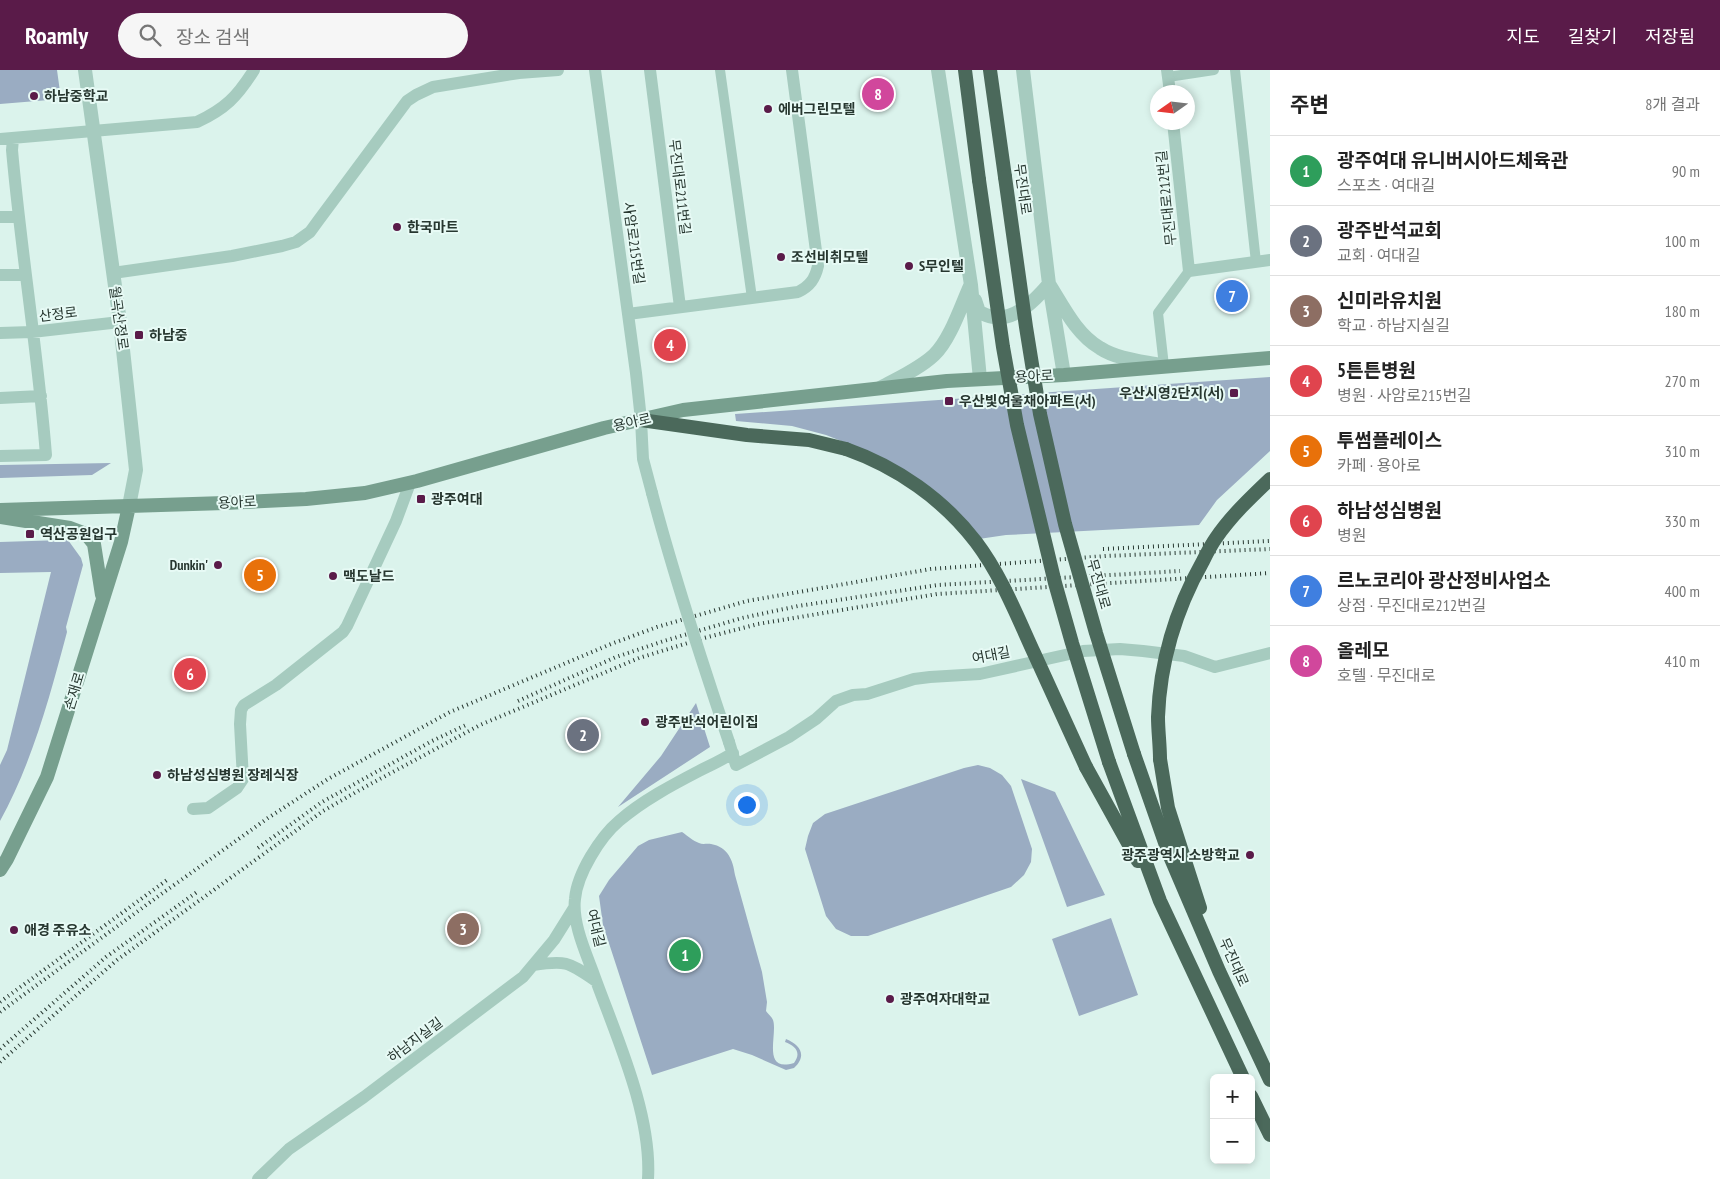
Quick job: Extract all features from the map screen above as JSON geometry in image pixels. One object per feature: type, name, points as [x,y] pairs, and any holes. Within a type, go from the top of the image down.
[{"type":"highway","points":[[965,70],[1003,347],[1017,425],[1055,582],[1072,643],[1109,762],[1160,901]]},
{"type":"highway","name":"무진대로","points":[[990,70],[1040,414],[1065,524],[1096,633],[1134,754],[1169,854],[1219,971],[1270,1080]]},
{"type":"highway","points":[[641,420],[747,435],[808,440],[870,457],[922,489],[944,508],[977,543],[1006,593],[1086,767],[1160,901],[1241,1074]]},
{"type":"highway","points":[[1219,971],[1189,869],[1168,808],[1160,759],[1158,717],[1162,676],[1179,608],[1191,582],[1216,538],[1254,494],[1270,479]]},
{"type":"highway","points":[[1255,1104],[1270,1135]]},
{"type":"main road","name":"용아로","points":[[0,510],[306,499],[365,493],[410,483],[604,428],[683,410],[947,381],[1064,375],[1270,358]]},
{"type":"main road","name":"손재로","points":[[0,870],[47,777],[121,542],[129,506]]},
{"type":"main road","points":[[0,517],[70,528],[86,534],[94,544],[103,598]]},
{"type":"street","name":"월곡산정로","points":[[85,70],[120,322],[136,470],[129,506]]},
{"type":"street","points":[[0,456],[46,455],[41,396],[24,275],[12,150],[6,139],[197,122],[216,113],[233,99],[254,70]]},
{"type":"street","points":[[113,273],[232,256],[296,242],[310,232],[318,222],[407,101],[432,87],[520,73],[558,70]]},
{"type":"street","name":"사암로215번길","points":[[595,70],[628,314],[641,420],[643,459],[684,607],[733,753]]},
{"type":"street","name":"무진대로211번길","points":[[650,70],[680,307]]},
{"type":"street","points":[[720,70],[752,298]]},
{"type":"street","points":[[628,314],[798,292],[812,282],[818,266],[792,70]]},
{"type":"street","points":[[938,70],[971,285],[980,379]]},
{"type":"street","name":"무진대로","points":[[1023,70],[1049,284],[1064,375]]},
{"type":"street","points":[[1168,74],[1214,70]]},
{"type":"street","points":[[1235,70],[1256,262]]},
{"type":"street","name":"무진대로212번길","points":[[1174,130],[1189,271]]},
{"type":"street","points":[[0,218],[18,217]]},
{"type":"street","points":[[971,285],[979,312],[994,317],[1010,316],[1030,304],[1049,284],[1072,321],[1099,348],[1124,358],[1164,366],[1158,313],[1189,271],[1270,260]]},
{"type":"street","points":[[0,275],[24,275]]},
{"type":"street","points":[[880,388],[915,369],[934,355],[946,338],[971,285]]},
{"type":"street","name":"산정로","points":[[0,333],[32,332],[120,322]]},
{"type":"street","points":[[0,398],[41,396]]},
{"type":"street","points":[[193,809],[208,808],[237,788],[243,779],[240,710],[244,705],[276,685],[347,626],[396,521],[410,483]]},
{"type":"street","name":"여대길","points":[[648,1179],[646,1140],[633,1081],[581,940],[574,908],[578,884],[586,868],[605,836],[619,821],[655,796],[733,753],[789,737],[816,719],[836,701],[914,679],[980,674],[1082,651],[1120,648],[1184,656],[1215,667],[1270,653]]},
{"type":"street","name":"하남지실길","points":[[258,1179],[289,1149],[364,1097],[523,976],[554,940],[574,908]]},
{"type":"street","points":[[533,965],[567,963],[596,981]]},
{"type":"shaded area","points":[[0,70],[57,70],[61,99],[0,104]]},
{"type":"shaded area","points":[[1270,377],[1270,451],[1217,500],[1199,525],[1006,535],[972,540],[951,517],[864,450],[826,435],[792,426],[736,421],[735,414]]},
{"type":"shaded area","points":[[111,463],[92,475],[0,478],[0,465]]},
{"type":"shaded area","points":[[68,540],[81,558],[83,565],[66,627],[67,632],[47,705],[31,753],[0,821],[0,765],[7,750],[51,572],[0,573],[0,542]]},
{"type":"shaded area","points":[[696,703],[710,747],[618,807],[661,756]]},
{"type":"shaded area","points":[[978,765],[990,768],[1002,775],[1011,786],[1032,849],[1031,862],[1024,875],[1011,887],[868,936],[851,936],[836,929],[826,916],[805,849],[813,823],[825,814]]},
{"type":"shaded area","points":[[1021,779],[1055,792],[1105,895],[1067,907]]},
{"type":"shaded area","points":[[682,832],[702,844],[711,844],[722,848],[731,859],[762,972],[767,1002],[766,1011],[773,1020],[774,1057],[784,1065],[794,1063],[797,1056],[796,1050],[792,1045],[785,1042],[786,1039],[791,1041],[799,1048],[801,1055],[798,1064],[794,1068],[786,1070],[733,1049],[652,1075],[603,925],[599,896],[609,880],[638,846],[649,840]]},
{"type":"shaded area","points":[[1111,918],[1138,995],[1079,1016],[1052,939]]},
{"type":"railway","points":[[1103,549],[1270,541]]},
{"type":"railway","points":[[0,1012],[268,818],[328,779],[450,712],[611,644],[657,627],[747,601],[931,569],[1106,556],[1270,549]]},
{"type":"railway","points":[[518,701],[616,657],[742,618],[798,606],[938,585],[1180,571]]},
{"type":"railway","points":[[0,1062],[117,960],[323,811],[480,725],[639,658],[758,624],[937,594],[1270,573]]},
{"type":"railway","points":[[258,848],[322,802],[432,741],[466,725]]},
{"type":"railway","points":[[0,1002],[167,880]]},
{"type":"railway","points":[[0,1049],[106,957],[197,892]]},
{"type":"place","name":"올레모","points":[[878,94]]},
{"type":"place","name":"하남중학교","points":[[34,96]]},
{"type":"place","name":"에버그린모텔","points":[[768,109]]},
{"type":"place","name":"한국마트","points":[[397,227]]},
{"type":"place","name":"조선비취모텔","points":[[781,257]]},
{"type":"place","name":"S무인텔","points":[[909,266]]},
{"type":"place","name":"르노코리아 광산정비사업소","points":[[1232,296]]},
{"type":"place","name":"하남중","points":[[139,335]]},
{"type":"place","name":"5튼튼병원","points":[[670,345]]},
{"type":"place","name":"우산시영2단지(서)","points":[[1234,393]]},
{"type":"place","name":"우산빛여울채아파트(서)","points":[[949,401]]},
{"type":"place","name":"광주여대","points":[[421,499]]},
{"type":"place","name":"역산공원입구","points":[[30,534]]},
{"type":"place","name":"Dunkin'","points":[[218,565]]},
{"type":"place","name":"투썸플레이스","points":[[260,575]]},
{"type":"place","name":"맥도날드","points":[[333,576]]},
{"type":"place","name":"하남성심병원","points":[[190,674]]},
{"type":"place","name":"광주반석어린이집","points":[[645,722]]},
{"type":"place","name":"광주반석교회","points":[[583,735]]},
{"type":"place","name":"하남성심병원 장례식장","points":[[157,775]]},
{"type":"place","name":"광주광역시 소방학교","points":[[1250,855]]},
{"type":"place","name":"신미라유치원","points":[[463,929]]},
{"type":"place","name":"애경 주유소","points":[[14,930]]},
{"type":"place","name":"광주여대 유니버시아드체육관","points":[[685,955]]},
{"type":"place","name":"광주여자대학교","points":[[890,999]]}]
